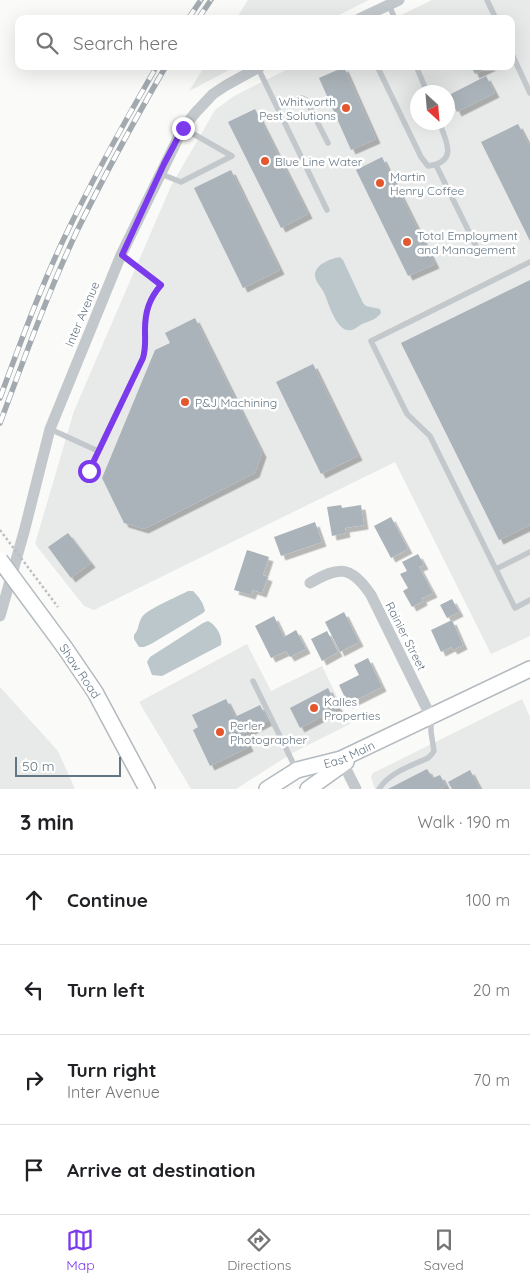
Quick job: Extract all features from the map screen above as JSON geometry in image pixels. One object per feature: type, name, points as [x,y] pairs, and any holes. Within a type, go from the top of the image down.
[{"type":"main road","name":"Shaw Road","points":[[0,560],[95,692],[148,789]]},
{"type":"main road","name":"East Main","points":[[308,789],[342,761],[530,670]]},
{"type":"main road","name":"East Main","points":[[267,789],[296,770],[342,761]]},
{"type":"street","points":[[367,15],[392,2]]},
{"type":"street","name":"Inter Avenue","points":[[0,616],[50,429],[122,255],[160,173],[183,128],[196,112],[225,86],[254,70]]},
{"type":"street","name":"Rainier Street","points":[[310,583],[328,573],[336,571],[349,573],[360,581],[370,596],[431,717]]},
{"type":"street","points":[[342,761],[356,789]]},
{"type":"lane","points":[[487,0],[494,15]]},
{"type":"lane","points":[[392,2],[394,15]]},
{"type":"lane","points":[[515,61],[530,93]]},
{"type":"lane","points":[[261,70],[327,210]]},
{"type":"lane","points":[[379,70],[428,166],[436,165],[445,160],[448,153],[442,130]]},
{"type":"lane","points":[[418,70],[424,85]]},
{"type":"lane","points":[[277,106],[302,98],[306,100],[328,143]]},
{"type":"lane","points":[[160,173],[181,182],[232,156],[183,128]]},
{"type":"lane","points":[[436,165],[480,252]]},
{"type":"lane","points":[[89,476],[89,471],[98,451],[143,358],[146,350],[146,314],[151,298],[161,285],[122,255]]},
{"type":"lane","points":[[530,262],[371,341],[408,414],[430,436],[515,608],[530,600]]},
{"type":"lane","points":[[50,429],[98,451]]},
{"type":"lane","points":[[496,569],[530,552]]},
{"type":"lane","points":[[253,681],[296,770]]},
{"type":"lane","points":[[380,789],[385,781],[432,754],[434,751],[431,717]]},
{"type":"path","points":[[0,530],[58,607]]},
{"type":"shaded area","points":[[248,0],[369,0],[339,15],[239,15]]},
{"type":"shaded area","points":[[432,0],[530,0],[530,636],[491,654],[395,462],[94,610],[84,606],[35,544],[74,411],[171,186],[215,110],[234,96],[286,70],[515,70],[515,15],[401,15]]},
{"type":"shaded area","points":[[202,70],[229,70],[189,91]]},
{"type":"shaded area","points":[[340,257],[363,303],[366,306],[380,309],[381,313],[375,319],[352,330],[347,330],[338,323],[315,277],[316,270],[321,264]]},
{"type":"shaded area","points":[[188,591],[193,591],[197,595],[205,611],[151,644],[139,647],[134,639],[134,635],[142,617],[157,606]]},
{"type":"shaded area","points":[[208,621],[218,631],[221,645],[162,676],[152,675],[147,662],[150,657]]},
{"type":"shaded area","points":[[247,644],[271,691],[322,666],[350,724],[294,752],[236,789],[191,789],[139,702]]},
{"type":"shaded area","points":[[0,687],[58,751],[75,789],[0,789]]},
{"type":"shaded area","points":[[522,699],[530,717],[530,789],[375,789],[371,777],[373,773]]},
{"type":"building","points":[[337,70],[345,70],[376,139],[351,150],[319,78]]},
{"type":"building","points":[[473,70],[484,70],[475,74]]},
{"type":"building","points":[[486,76],[495,93],[457,112],[455,108],[455,92]]},
{"type":"building","points":[[255,109],[308,214],[281,228],[228,122]]},
{"type":"building","points":[[518,124],[530,147],[530,241],[481,142]]},
{"type":"building","points":[[382,157],[435,264],[408,276],[356,170]]},
{"type":"building","points":[[231,170],[280,270],[243,288],[194,188]]},
{"type":"building","points":[[530,280],[530,525],[499,540],[401,343]]},
{"type":"building","name":"P&J Machining","points":[[195,318],[262,453],[255,473],[144,529],[124,523],[102,478],[155,350],[170,343],[165,333]]},
{"type":"building","points":[[313,364],[358,456],[321,474],[276,382]]},
{"type":"building","points":[[341,505],[342,508],[361,505],[364,525],[345,528],[346,533],[332,536],[327,507]]},
{"type":"building","points":[[391,517],[408,549],[391,558],[374,526]]},
{"type":"building","points":[[315,522],[322,542],[281,556],[274,537]]},
{"type":"building","points":[[68,533],[91,563],[71,578],[48,547]]},
{"type":"building","points":[[247,550],[269,557],[263,575],[268,577],[262,593],[253,590],[251,595],[234,590]]},
{"type":"building","points":[[418,554],[424,565],[419,567],[433,593],[422,598],[423,601],[412,607],[403,591],[408,588],[400,574],[407,571],[402,562]]},
{"type":"building","points":[[452,599],[459,612],[447,618],[440,605]]},
{"type":"building","points":[[344,612],[359,642],[340,652],[325,622]]},
{"type":"building","points":[[274,616],[284,637],[296,630],[306,649],[290,657],[286,651],[271,658],[255,626]]},
{"type":"building","points":[[452,620],[463,645],[453,650],[451,647],[441,652],[431,630]]},
{"type":"building","points":[[327,631],[338,652],[322,661],[311,639]]},
{"type":"building","points":[[368,658],[382,687],[348,704],[339,685],[359,675],[354,665]]},
{"type":"building","name":"Kalles Properties","points":[[328,688],[338,708],[300,728],[290,708]]},
{"type":"building","name":"Perler Photographer","points":[[226,699],[235,717],[260,705],[268,721],[243,734],[249,747],[210,766],[193,730],[198,727],[192,715]]},
{"type":"building","points":[[427,769],[433,778],[440,775],[446,786],[440,789],[388,789]]},
{"type":"building","points":[[470,770],[480,789],[452,789],[448,782]]},
{"type":"railway","points":[[191,15],[201,0]]},
{"type":"railway","points":[[201,15],[211,0]]},
{"type":"railway","points":[[0,423],[65,256],[97,191],[164,70]]},
{"type":"railway","points":[[0,398],[32,312],[59,249],[99,169],[154,71]]},
{"type":"place","name":"Whitworth Pest Solutions","points":[[346,108]]},
{"type":"place","name":"Blue Line Water","points":[[265,161]]},
{"type":"place","name":"Martin Henry Coffee","points":[[380,183]]},
{"type":"place","name":"Total Employment and Management","points":[[407,242]]},
{"type":"place","name":"P&J Machining","points":[[185,402]]},
{"type":"place","name":"Kalles Properties","points":[[314,708]]},
{"type":"place","name":"Perler Photographer","points":[[220,732]]},
{"type":"route","points":[[89,471],[143,358],[146,350],[146,314],[154,293],[161,285],[122,255],[164,164],[183,128]]}]
